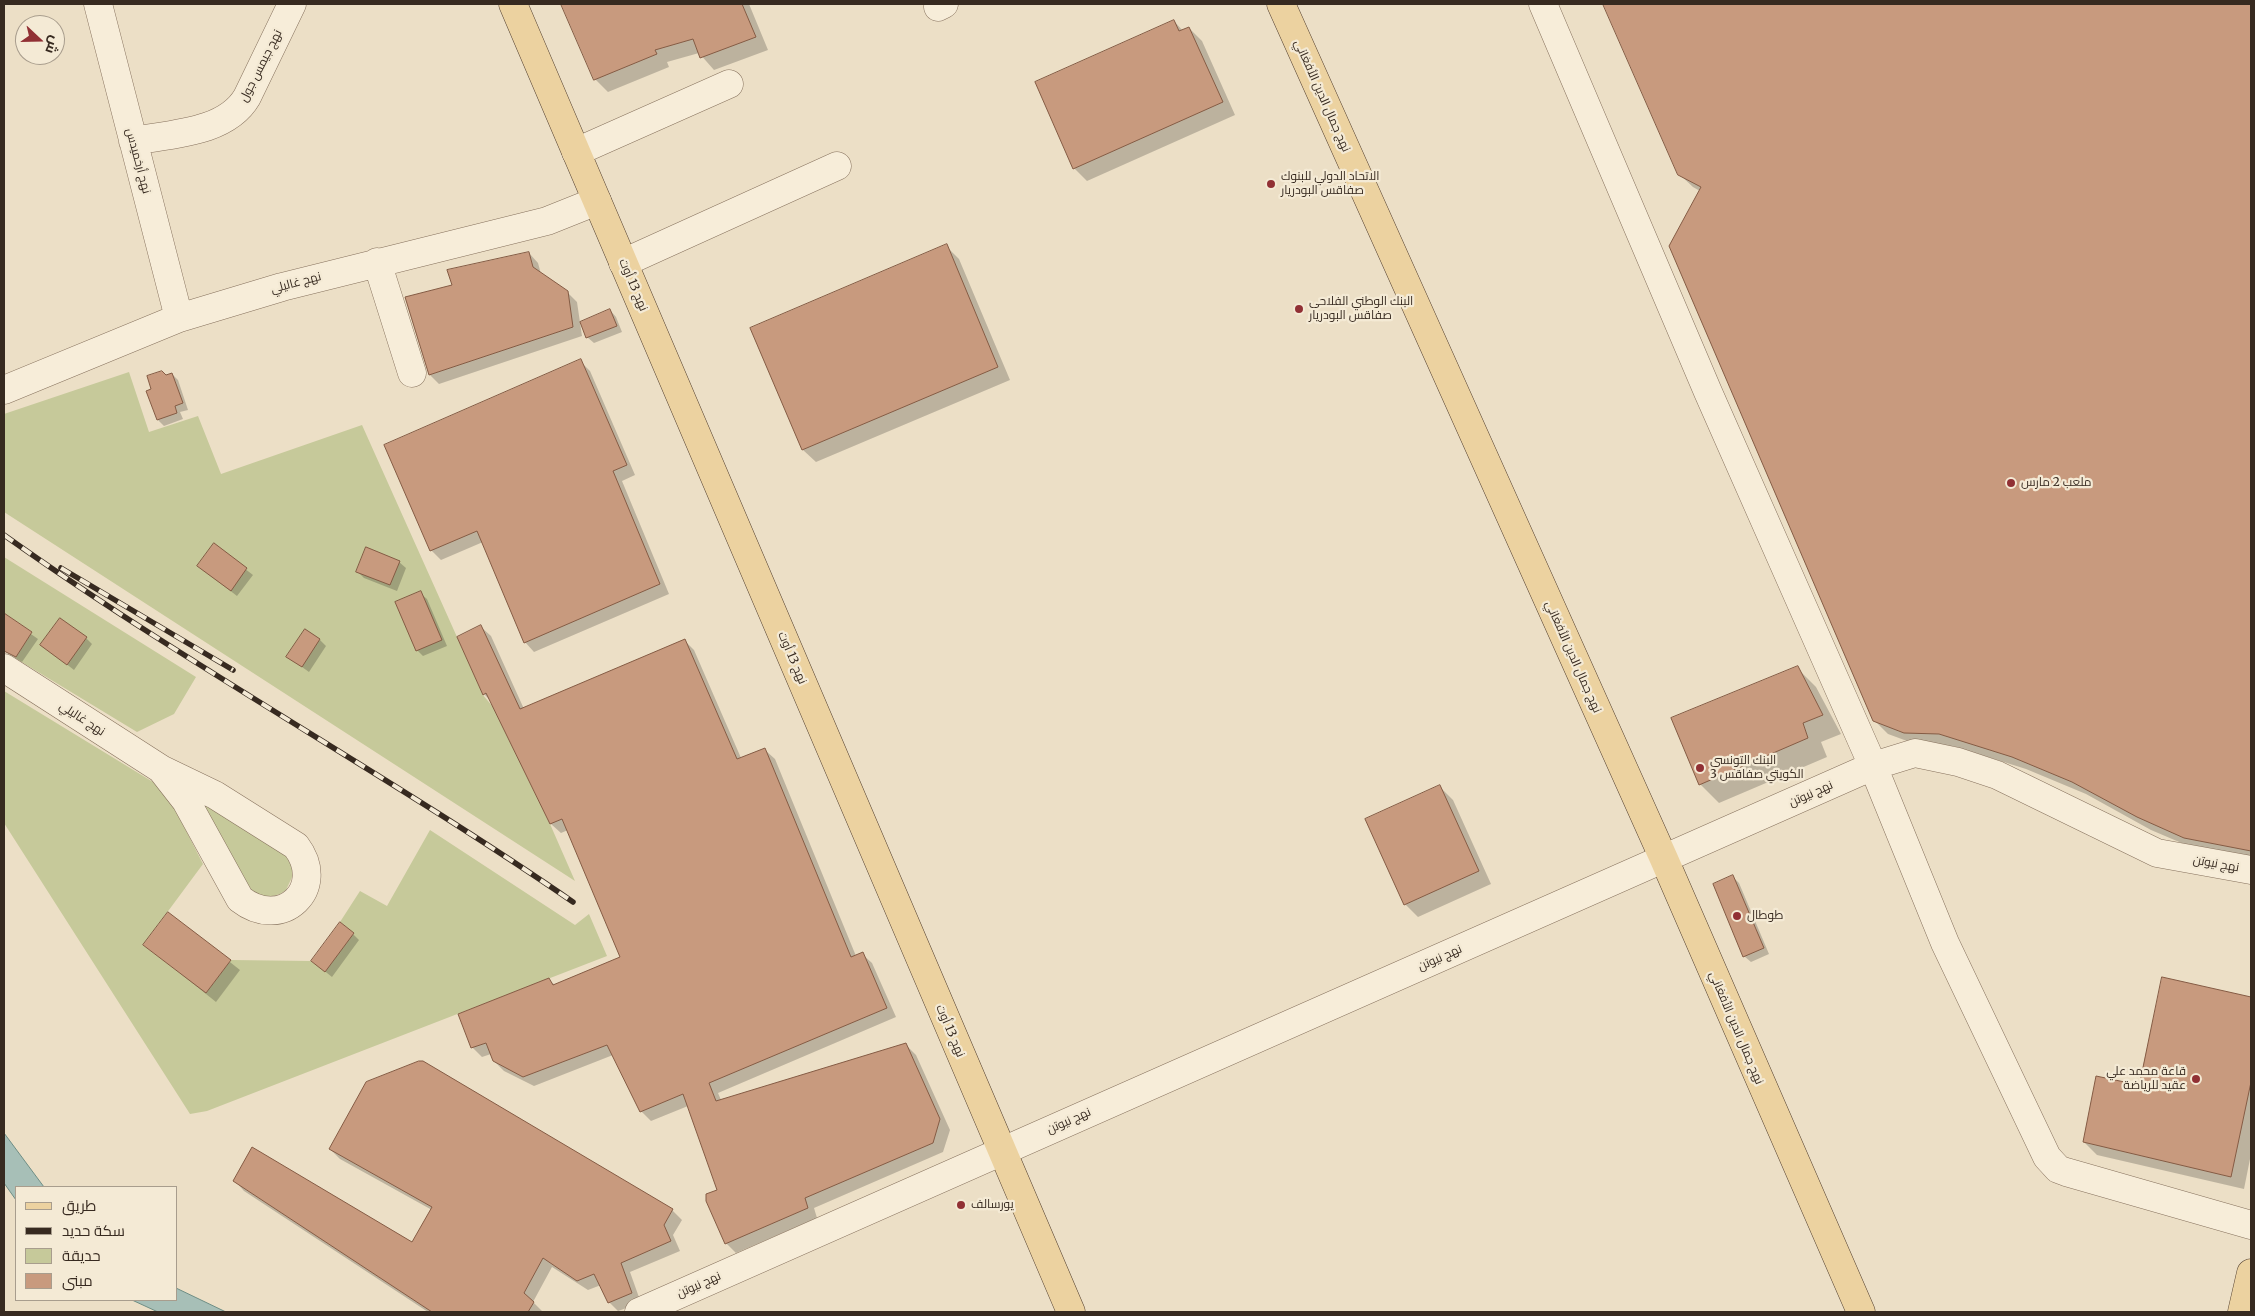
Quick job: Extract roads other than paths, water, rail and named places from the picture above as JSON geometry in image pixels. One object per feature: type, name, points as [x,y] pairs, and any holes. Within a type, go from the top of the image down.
[{"type":"main road","name":"نهج 13 أوت","points":[[513,4],[1071,1312]]},
{"type":"main road","name":"نهج جمال الدين الأفغاني","points":[[1281,4],[1664,859],[1861,1312]]},
{"type":"main road","points":[[2242,1312],[2251,1273]]},
{"type":"street","name":"نهج أرخميدس","points":[[98,4],[179,318]]},
{"type":"street","name":"نهج جيمس جول","points":[[133,141],[209,126],[232,115],[247,97],[291,4]]},
{"type":"street","points":[[1543,4],[1708,392],[1873,766],[1945,943],[2027,1118],[2052,1164],[2066,1172],[2251,1225]]},
{"type":"street","points":[[576,152],[729,84]]},
{"type":"street","points":[[623,263],[837,166]]},
{"type":"street","name":"نهج غاليلي","points":[[4,390],[179,318],[282,286],[546,221],[597,202]]},
{"type":"street","points":[[377,262],[412,373]]},
{"type":"street","name":"نهج غاليلي","points":[[4,668],[161,769]]},
{"type":"street","name":"نهج نيوتن","points":[[639,1312],[1873,766],[1915,753],[1958,762],[1997,775],[2158,853],[2251,870]]},
{"type":"street","points":[[161,769],[215,796],[296,846],[303,855],[307,866],[304,890],[297,900],[286,908],[268,912],[250,907],[240,899],[186,802],[161,769]]},
{"type":"water","points":[[4,1133],[43,1186],[15,1186],[15,1199],[4,1183]]},
{"type":"water","points":[[178,1289],[226,1312],[158,1312],[134,1301],[178,1301]]},
{"type":"railway","points":[[4,535],[144,630],[432,809],[573,902]]},
{"type":"railway","points":[[61,568],[233,670]]},
{"type":"place","name":"الاتحاد الدولي للبنوك صفاقس البودريار","points":[[1271,184]]},
{"type":"place","name":"البنك الوطني الفلاحي صفاقس البودريار","points":[[1299,309]]},
{"type":"place","name":"ملعب 2 مارس","points":[[2011,483]]},
{"type":"place","name":"البنك التونسي الكويتي صفاقس 3","points":[[1700,768]]},
{"type":"place","name":"طوطال","points":[[1737,916]]},
{"type":"place","name":"قاعة محمد علي عقيد للرياضة","points":[[2196,1079]]},
{"type":"place","name":"يورسالف","points":[[961,1205]]}]
